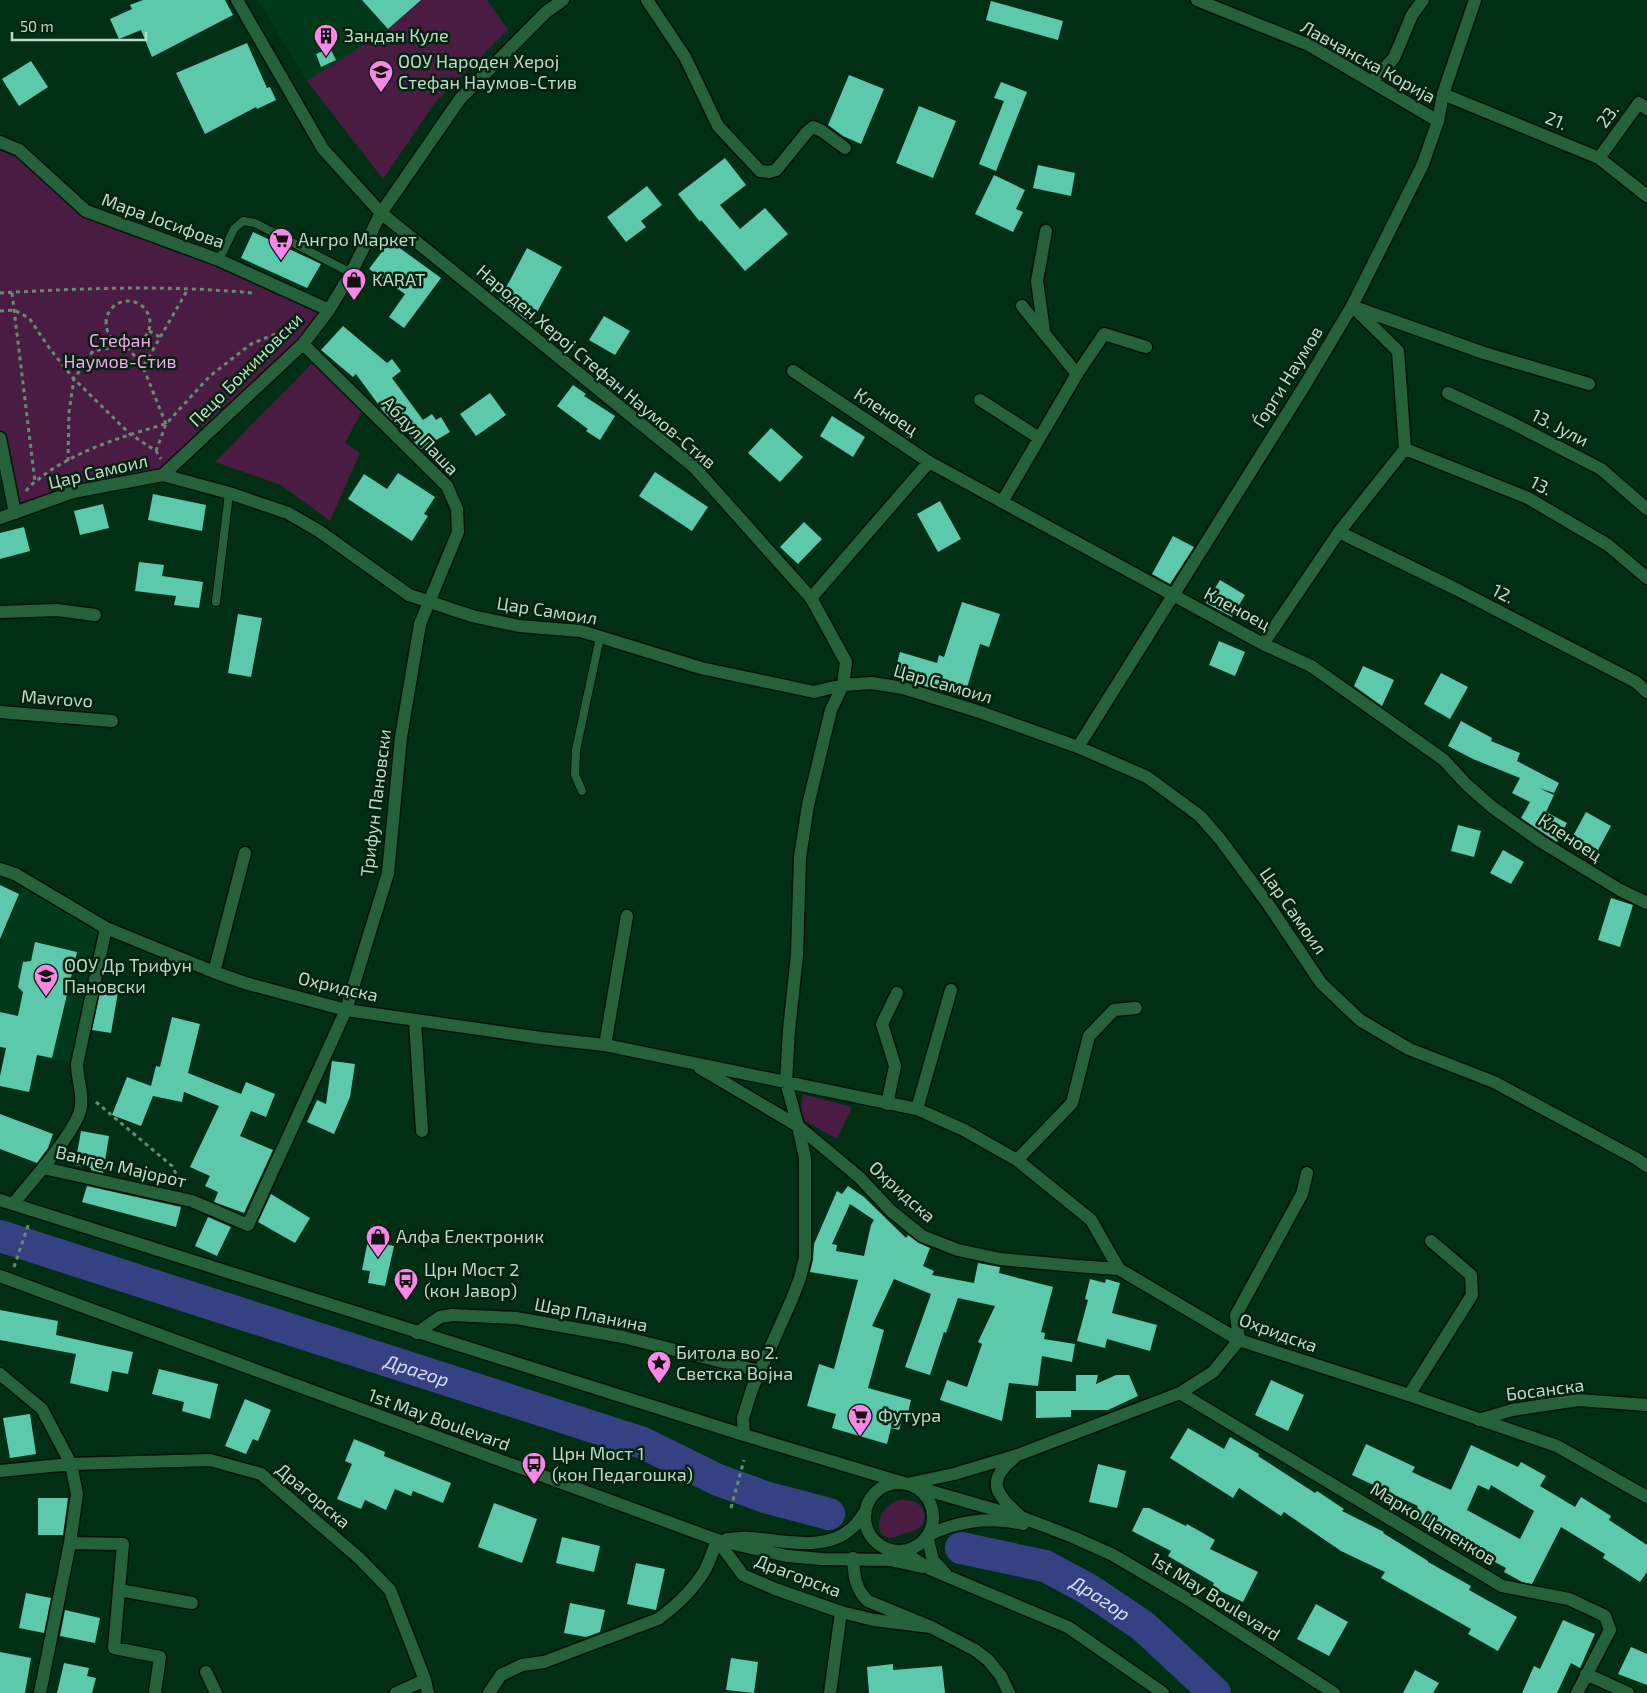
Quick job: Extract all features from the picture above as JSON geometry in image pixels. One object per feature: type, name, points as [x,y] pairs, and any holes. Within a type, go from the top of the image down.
[{"type":"street","name":"Народен Херој Стефан Наумов-Стив","points":[[237,0],[323,149],[381,213],[694,467],[812,598],[846,662],[843,686],[831,710],[808,805],[800,857],[797,955],[786,1082],[805,1158],[805,1258],[792,1299],[759,1371],[743,1418],[744,1435]]},
{"type":"street","name":"Пецо Божиновски","points":[[163,475],[303,344],[329,310],[351,274],[381,213],[460,99],[546,12],[563,0]]},
{"type":"street","points":[[646,0],[685,57],[718,126],[760,171],[769,172],[776,170],[813,127],[822,131],[845,148]]},
{"type":"street","name":"Лавчанска Корија","points":[[1197,0],[1309,45],[1438,121]]},
{"type":"street","points":[[1372,82],[1394,58],[1412,15],[1423,0]]},
{"type":"street","name":"Ѓорги Наумов","points":[[1078,747],[1305,385],[1352,306],[1423,164],[1438,121],[1443,94],[1475,0]]},
{"type":"street","name":"21.","points":[[1443,94],[1599,158],[1647,196]]},
{"type":"street","name":"23.","points":[[1599,158],[1639,103],[1647,109]]},
{"type":"street","name":"Мара Јосифова","points":[[0,142],[19,150],[86,211],[219,260],[329,310]]},
{"type":"street","points":[[1044,331],[1037,281],[1046,231]]},
{"type":"street","points":[[1022,306],[1077,374]]},
{"type":"street","points":[[1352,306],[1484,353],[1589,384]]},
{"type":"street","points":[[1263,644],[1340,532],[1405,449],[1398,351],[1352,306]]},
{"type":"street","points":[[1002,502],[1077,374],[1104,334],[1146,347]]},
{"type":"street","name":"Абдул Паша","points":[[303,344],[447,486],[457,509],[458,532],[430,603]]},
{"type":"street","name":"Кленоец","points":[[793,372],[929,462],[1263,644],[1310,666],[1444,760],[1466,784],[1492,807],[1540,841],[1620,890],[1647,903]]},
{"type":"street","name":"13. Јули","points":[[1448,393],[1510,422],[1601,469],[1647,509]]},
{"type":"street","points":[[980,400],[1039,438]]},
{"type":"street","points":[[0,438],[15,513]]},
{"type":"street","name":"13.","points":[[1405,449],[1528,498],[1608,544],[1647,578]]},
{"type":"street","points":[[812,598],[929,462]]},
{"type":"street","name":"Цар Самоил","points":[[0,518],[73,492],[163,475],[228,493],[288,513],[319,531],[409,595],[472,616],[519,626],[581,632],[701,668],[814,692],[872,683],[903,688],[980,712],[1078,747],[1147,777],[1200,816],[1220,839],[1268,904],[1321,983],[1360,1020],[1409,1050],[1494,1082],[1558,1115],[1647,1166]]},
{"type":"street","name":"12.","points":[[1340,532],[1456,589],[1636,682],[1647,692]]},
{"type":"street","name":"Трифун Пановски","points":[[248,1225],[346,1010],[388,872],[401,737],[420,624],[430,603]]},
{"type":"street","points":[[0,612],[57,610],[95,615]]},
{"type":"street","name":"Mavrovo","points":[[0,712],[112,721]]},
{"type":"street","points":[[214,972],[246,853]]},
{"type":"street","name":"Охридска","points":[[0,869],[15,874],[106,928],[245,983],[346,1010],[541,1038],[606,1045],[917,1109],[964,1130],[1017,1160],[1091,1220],[1119,1269]]},
{"type":"street","points":[[606,1045],[627,916]]},
{"type":"street","points":[[13,1204],[43,1168],[78,1118],[82,1090],[77,1076],[76,1064],[106,928]]},
{"type":"street","points":[[917,1109],[952,990]]},
{"type":"street","points":[[887,1104],[895,1066],[882,1024],[897,993]]},
{"type":"street","points":[[1017,1160],[1072,1103],[1089,1036],[1114,1010],[1136,1008]]},
{"type":"street","points":[[415,1021],[422,1131]]},
{"type":"street","name":"Охридска","points":[[691,1063],[798,1126],[859,1177],[908,1226],[928,1239],[958,1250],[1000,1259],[1119,1269],[1239,1340],[1409,1395],[1557,1446],[1647,1496]]},
{"type":"street","name":"Вангел Маjорот","points":[[43,1168],[192,1201],[248,1225]]},
{"type":"street","points":[[911,1485],[1018,1455],[1180,1393],[1213,1372],[1239,1340],[1236,1315],[1302,1194],[1308,1173]]},
{"type":"street","name":"1st May Boulevard","points":[[0,1200],[744,1435],[1021,1517],[1074,1537],[1113,1555],[1186,1598],[1334,1693]]},
{"type":"street","points":[[1409,1395],[1472,1295],[1471,1275],[1431,1241]]},
{"type":"street","name":"1st May Boulevard","points":[[0,1276],[717,1540],[787,1556],[822,1559],[890,1560],[938,1530],[984,1520],[1016,1522],[1074,1537]]},
{"type":"street","name":"Шар Планина","points":[[418,1332],[440,1317],[452,1315],[516,1318],[624,1337],[759,1371]]},
{"type":"street","points":[[0,1374],[42,1409],[70,1464],[77,1494],[70,1543],[40,1693]]},
{"type":"street","name":"Марко Цепенков","points":[[1180,1393],[1502,1586],[1569,1599],[1606,1616],[1610,1630],[1577,1693]]},
{"type":"street","name":"Босанска","points":[[1479,1420],[1512,1410],[1578,1400],[1647,1405]]},
{"type":"street","points":[[1018,1455],[998,1474],[996,1486],[1001,1497],[1021,1517]]},
{"type":"street","name":"Драгорска","points":[[0,1471],[70,1464],[210,1460],[261,1474],[359,1558],[390,1590],[425,1680],[428,1693]]},
{"type":"street","name":"1st May Boulevard","points":[[717,1540],[748,1537],[791,1543],[820,1543],[853,1528],[865,1512],[868,1501],[884,1486],[895,1483],[911,1485]]},
{"type":"street","points":[[911,1485],[924,1494],[930,1504],[933,1515],[932,1526],[927,1536],[933,1560],[952,1579]]},
{"type":"street","points":[[865,1512],[868,1532],[882,1546],[902,1551],[930,1569],[1068,1627],[1163,1693]]},
{"type":"street","points":[[489,1693],[501,1675],[522,1665],[544,1662],[658,1619],[674,1608],[692,1589],[706,1569],[717,1540]]},
{"type":"street","name":"Драгорска","points":[[717,1540],[743,1575],[807,1601],[842,1612],[874,1620],[930,1628]]},
{"type":"street","points":[[70,1543],[123,1544],[114,1648],[160,1657],[155,1692]]},
{"type":"street","name":"Драгорска","points":[[853,1558],[856,1584],[861,1594],[868,1601],[975,1650],[988,1660],[1001,1676],[1010,1693]]},
{"type":"street","points":[[890,1560],[930,1569]]},
{"type":"street","points":[[119,1590],[192,1603]]},
{"type":"street","points":[[830,1693],[842,1612]]},
{"type":"street","points":[[206,1672],[216,1693]]},
{"type":"street","points":[[1586,1674],[1628,1693]]},
{"type":"street","points":[[396,1693],[425,1680]]},
{"type":"lane","points":[[219,260],[234,229],[243,221],[255,223],[351,274]]},
{"type":"lane","points":[[216,602],[228,493]]},
{"type":"lane","points":[[582,792],[574,775],[576,750],[600,637]]},
{"type":"path","points":[[0,293],[132,287],[188,288],[262,294]]},
{"type":"path","points":[[142,367],[188,288]]},
{"type":"path","points":[[12,292],[35,482]]},
{"type":"path","points":[[68,461],[69,412],[74,379],[92,351],[126,345],[133,344],[140,342],[149,331],[149,316],[140,305],[134,302],[119,303],[109,312],[106,326],[113,339],[126,345],[142,367],[166,424]]},
{"type":"path","points":[[0,311],[14,310],[29,318],[50,349],[74,379],[130,434],[156,451],[166,424],[210,376],[251,344],[302,323]]},
{"type":"path","points":[[149,331],[160,337]]},
{"type":"path","points":[[15,513],[29,487],[52,469],[90,450],[130,434],[166,424]]},
{"type":"path","points":[[82,1090],[172,1166],[192,1201]]},
{"type":"path","points":[[17,1258],[27,1228]]},
{"type":"path","points":[[731,1508],[744,1460]]},
{"type":"shaded area","name":"ООУ Народен Херој Стефан Наумов-Стив","points":[[258,0],[487,0],[508,30],[434,104],[383,179],[307,81]]},
{"type":"shaded area","name":"ООУ Др Трифун Пановски","points":[[25,880],[106,928],[77,1064],[0,1047],[0,947]]},
{"type":"green space","name":"ООУ Народен Херој Стефан Наумов-Стив","points":[[421,0],[487,0],[508,30],[434,104],[383,179],[307,81],[388,29]]},
{"type":"green space","name":"Стефан Наумов-Стив","points":[[0,142],[86,211],[329,310],[163,475],[15,513],[0,438]]},
{"type":"green space","points":[[312,363],[362,411],[345,443],[360,453],[330,521],[281,485],[215,462]]},
{"type":"green space","points":[[803,1094],[852,1107],[837,1139],[800,1118]]},
{"type":"green space","points":[[899,1500],[918,1504],[923,1510],[924,1521],[914,1531],[891,1538],[887,1537],[880,1532],[881,1515],[892,1503]]},
{"type":"building","points":[[143,0],[225,0],[233,15],[152,57],[141,30],[119,39],[110,19],[132,9],[130,5]]},
{"type":"building","points":[[362,0],[421,0],[388,29]]},
{"type":"building","points":[[991,1],[1063,21],[1058,40],[986,20]]},
{"type":"building","points":[[247,43],[267,88],[270,87],[276,100],[257,109],[256,107],[205,134],[176,73]]},
{"type":"building","name":"Зандан Куле","points":[[330,48],[336,60],[321,67],[316,54]]},
{"type":"building","points":[[31,61],[48,87],[19,106],[2,79]]},
{"type":"building","points":[[849,75],[884,89],[861,144],[843,136],[828,125]]},
{"type":"building","points":[[1001,82],[1027,92],[996,171],[979,164],[1004,101],[994,98]]},
{"type":"building","points":[[919,106],[956,121],[933,178],[896,163]]},
{"type":"building","points":[[725,158],[746,185],[720,205],[740,229],[765,208],[788,234],[745,271],[701,220],[700,222],[678,194]]},
{"type":"building","points":[[1038,165],[1075,173],[1071,196],[1033,188]]},
{"type":"building","points":[[994,175],[1025,190],[1016,209],[1023,212],[1013,232],[975,214]]},
{"type":"building","points":[[647,186],[662,205],[641,221],[646,227],[626,242],[607,217]]},
{"type":"building","name":"Ангро Маркет","points":[[253,232],[321,264],[307,288],[241,258]]},
{"type":"building","points":[[390,241],[441,278],[404,328],[389,317],[405,294],[369,269]]},
{"type":"building","points":[[527,248],[562,267],[531,323],[500,299]]},
{"type":"building","points":[[604,316],[630,331],[615,355],[589,340]]},
{"type":"building","points":[[343,326],[387,363],[392,359],[401,371],[392,378],[423,420],[432,414],[436,420],[441,417],[450,432],[421,449],[413,441],[401,422],[397,425],[384,412],[356,374],[353,377],[321,350]]},
{"type":"building","points":[[573,385],[586,394],[584,396],[615,416],[600,440],[586,431],[588,429],[557,406]]},
{"type":"building","points":[[490,393],[506,415],[476,436],[460,414]]},
{"type":"building","points":[[832,416],[865,437],[853,457],[820,436]]},
{"type":"building","points":[[771,428],[803,457],[780,482],[748,453]]},
{"type":"building","points":[[655,472],[708,507],[692,531],[639,496]]},
{"type":"building","points":[[398,473],[435,497],[424,514],[428,516],[412,541],[348,499],[364,474],[387,489]]},
{"type":"building","points":[[153,494],[206,505],[202,531],[148,520]]},
{"type":"building","points":[[940,501],[961,539],[938,552],[917,514]]},
{"type":"building","points":[[103,504],[109,528],[80,535],[74,511]]},
{"type":"building","points":[[804,522],[822,539],[798,564],[780,547]]},
{"type":"building","points":[[24,527],[30,551],[0,559],[0,533]]},
{"type":"building","points":[[1173,536],[1194,547],[1170,584],[1152,574]]},
{"type":"building","points":[[139,562],[164,565],[162,576],[203,582],[199,608],[174,605],[176,596],[135,591]]},
{"type":"building","points":[[1220,580],[1245,595],[1232,617],[1206,603]]},
{"type":"building","points":[[962,602],[1000,614],[989,647],[980,644],[964,698],[893,678],[900,652],[937,663],[939,655],[944,657]]},
{"type":"building","points":[[238,614],[262,618],[251,677],[228,673]]},
{"type":"building","points":[[1219,641],[1245,652],[1235,676],[1209,665]]},
{"type":"building","points":[[1363,666],[1394,680],[1382,706],[1354,686]]},
{"type":"building","points":[[1441,673],[1468,687],[1450,719],[1424,704]]},
{"type":"building","points":[[1461,721],[1492,738],[1491,741],[1520,753],[1517,761],[1559,783],[1554,793],[1539,788],[1554,795],[1546,812],[1567,823],[1557,842],[1521,818],[1530,802],[1512,793],[1520,778],[1473,759],[1448,746]]},
{"type":"building","points":[[1586,812],[1611,826],[1598,850],[1573,836]]},
{"type":"building","points":[[1458,825],[1481,831],[1474,857],[1451,851]]},
{"type":"building","points":[[1503,850],[1524,862],[1511,884],[1490,873]]},
{"type":"building","points":[[0,885],[19,894],[0,939]]},
{"type":"building","points":[[1611,898],[1633,905],[1620,947],[1598,940]]},
{"type":"building","points":[[35,942],[77,952],[52,1058],[37,1055],[29,1092],[0,1086],[0,1076],[6,1048],[0,1047],[0,1012],[18,1016],[23,992],[18,987],[23,962],[31,961]]},
{"type":"building","points":[[102,983],[119,986],[111,1033],[92,1030]]},
{"type":"building","points":[[172,1017],[200,1024],[188,1073],[241,1094],[246,1082],[275,1094],[266,1117],[251,1111],[240,1136],[273,1150],[244,1213],[214,1202],[218,1192],[205,1186],[210,1176],[190,1167],[219,1106],[184,1092],[182,1102],[153,1096],[141,1126],[112,1115],[127,1077],[151,1086],[156,1066],[160,1067]]},
{"type":"building","points":[[332,1061],[355,1064],[350,1097],[334,1134],[307,1122],[317,1100],[326,1104]]},
{"type":"building","points":[[0,1114],[53,1134],[48,1148],[37,1163],[0,1149]]},
{"type":"building","points":[[81,1131],[109,1136],[103,1173],[91,1170],[91,1168],[75,1165]]},
{"type":"building","points":[[87,1186],[181,1207],[176,1227],[82,1202]]},
{"type":"building","points":[[848,1186],[864,1197],[906,1238],[908,1235],[930,1248],[923,1266],[934,1271],[932,1275],[974,1283],[978,1263],[1000,1267],[999,1273],[1053,1287],[1041,1332],[1045,1333],[1044,1339],[1075,1344],[1072,1362],[1042,1356],[1038,1386],[1009,1383],[1002,1421],[940,1400],[947,1380],[967,1387],[982,1344],[978,1342],[995,1306],[958,1298],[946,1333],[944,1332],[930,1375],[905,1367],[931,1294],[894,1279],[872,1326],[884,1330],[868,1388],[911,1400],[907,1417],[903,1416],[899,1430],[891,1428],[887,1444],[832,1428],[836,1414],[807,1406],[819,1364],[834,1369],[858,1280],[810,1272],[814,1244],[837,1191],[842,1194]],"holes":[[[850,1204],[874,1220],[871,1225],[864,1256],[836,1251],[837,1245],[832,1244]]]},
{"type":"building","points":[[271,1194],[310,1218],[295,1243],[258,1222]]},
{"type":"building","points":[[208,1217],[231,1227],[217,1256],[195,1246]]},
{"type":"building","name":"Алфа Електроник","points":[[368,1240],[394,1246],[385,1286],[368,1283],[370,1271],[362,1270]]},
{"type":"building","points":[[1090,1279],[1105,1283],[1106,1279],[1120,1283],[1112,1313],[1157,1325],[1150,1351],[1107,1339],[1105,1348],[1077,1341],[1088,1300],[1085,1299]]},
{"type":"building","points":[[0,1310],[58,1321],[56,1335],[133,1352],[128,1374],[112,1371],[108,1392],[70,1383],[76,1354],[0,1340]]},
{"type":"building","points":[[159,1369],[218,1384],[210,1419],[182,1411],[184,1402],[152,1394]]},
{"type":"building","points":[[1076,1375],[1098,1375],[1096,1384],[1116,1375],[1129,1375],[1138,1396],[1108,1410],[1071,1410],[1071,1417],[1036,1418],[1036,1391],[1076,1391]]},
{"type":"building","points":[[1271,1380],[1304,1395],[1288,1431],[1255,1415]]},
{"type":"building","points":[[245,1399],[271,1410],[258,1441],[253,1439],[246,1454],[225,1446]]},
{"type":"building","points":[[30,1414],[36,1454],[10,1458],[3,1418]]},
{"type":"building","points":[[1188,1428],[1224,1449],[1230,1437],[1259,1454],[1258,1456],[1315,1493],[1317,1491],[1344,1509],[1342,1511],[1384,1532],[1428,1562],[1471,1586],[1469,1590],[1517,1617],[1498,1651],[1468,1634],[1471,1629],[1381,1578],[1385,1572],[1341,1551],[1284,1512],[1281,1516],[1239,1488],[1233,1498],[1170,1458]]},
{"type":"building","points":[[354,1439],[385,1452],[384,1456],[451,1483],[443,1503],[413,1491],[411,1496],[395,1489],[386,1510],[365,1500],[361,1509],[337,1499],[352,1464],[345,1461]]},
{"type":"building","points":[[1366,1444],[1415,1467],[1412,1472],[1451,1490],[1471,1445],[1518,1467],[1521,1462],[1546,1476],[1540,1486],[1575,1507],[1581,1497],[1611,1516],[1609,1520],[1647,1545],[1647,1572],[1640,1582],[1603,1558],[1605,1554],[1561,1527],[1532,1584],[1522,1582],[1504,1572],[1506,1568],[1458,1542],[1460,1539],[1413,1518],[1418,1506],[1352,1475]],"holes":[[[1478,1485],[1489,1490],[1491,1485],[1534,1511],[1520,1539],[1467,1510]]]},
{"type":"building","points":[[1098,1464],[1126,1471],[1117,1508],[1089,1502]]},
{"type":"building","points":[[38,1498],[68,1498],[63,1535],[38,1535]]},
{"type":"building","points":[[494,1503],[537,1519],[522,1563],[478,1547]]},
{"type":"building","points":[[1143,1508],[1149,1508],[1186,1526],[1187,1524],[1215,1540],[1210,1549],[1258,1572],[1243,1602],[1212,1587],[1214,1583],[1168,1556],[1171,1551],[1132,1531]]},
{"type":"building","points":[[562,1537],[600,1546],[594,1572],[556,1563]]},
{"type":"building","points":[[636,1563],[665,1569],[656,1610],[627,1604]]},
{"type":"building","points":[[26,1593],[51,1598],[44,1633],[19,1628]]},
{"type":"building","points":[[570,1603],[605,1610],[600,1632],[586,1637],[564,1633]]},
{"type":"building","points":[[1316,1604],[1348,1622],[1329,1656],[1297,1639]]},
{"type":"building","points":[[65,1610],[100,1618],[95,1643],[60,1636]]},
{"type":"building","points":[[1563,1620],[1595,1634],[1580,1668],[1571,1663],[1557,1693],[1522,1693],[1534,1666],[1540,1669]]},
{"type":"building","points":[[1631,1647],[1647,1654],[1647,1685],[1618,1674]]},
{"type":"building","points":[[0,1652],[31,1658],[25,1693],[0,1693]]},
{"type":"building","points":[[731,1658],[758,1662],[754,1693],[726,1690]]},
{"type":"building","points":[[64,1663],[89,1668],[87,1676],[96,1678],[92,1693],[57,1693]]},
{"type":"building","points":[[893,1664],[893,1670],[942,1666],[945,1693],[869,1693],[867,1667]]},
{"type":"building","points":[[1415,1670],[1439,1683],[1433,1693],[1403,1693]]},
{"type":"waterway","name":"Драгор","points":[[0,1236],[643,1443],[718,1480],[765,1497],[829,1514]]},
{"type":"waterway","name":"Драгор","points":[[961,1548],[1045,1566],[1088,1589],[1143,1626],[1215,1693]]},
{"type":"place","name":"Зандан Куле","points":[[326,57]]},
{"type":"place","name":"ООУ Народен Херој Стефан Наумов-Стив","points":[[381,93]]},
{"type":"place","name":"Ангро Маркет","points":[[281,261]]},
{"type":"place","name":"KARAT","points":[[354,301]]},
{"type":"place","name":"ООУ Др Трифун Пановски","points":[[46,997]]},
{"type":"place","name":"Алфа Електроник","points":[[378,1258]]},
{"type":"place","name":"Црн Мост 2 (кон Јавор)","points":[[406,1301]]},
{"type":"place","name":"Битола во 2. Светска Војна","points":[[659,1384]]},
{"type":"place","name":"Футура","points":[[860,1437]]},
{"type":"place","name":"Црн Мост 1 (кон Педагошка)","points":[[534,1485]]}]
